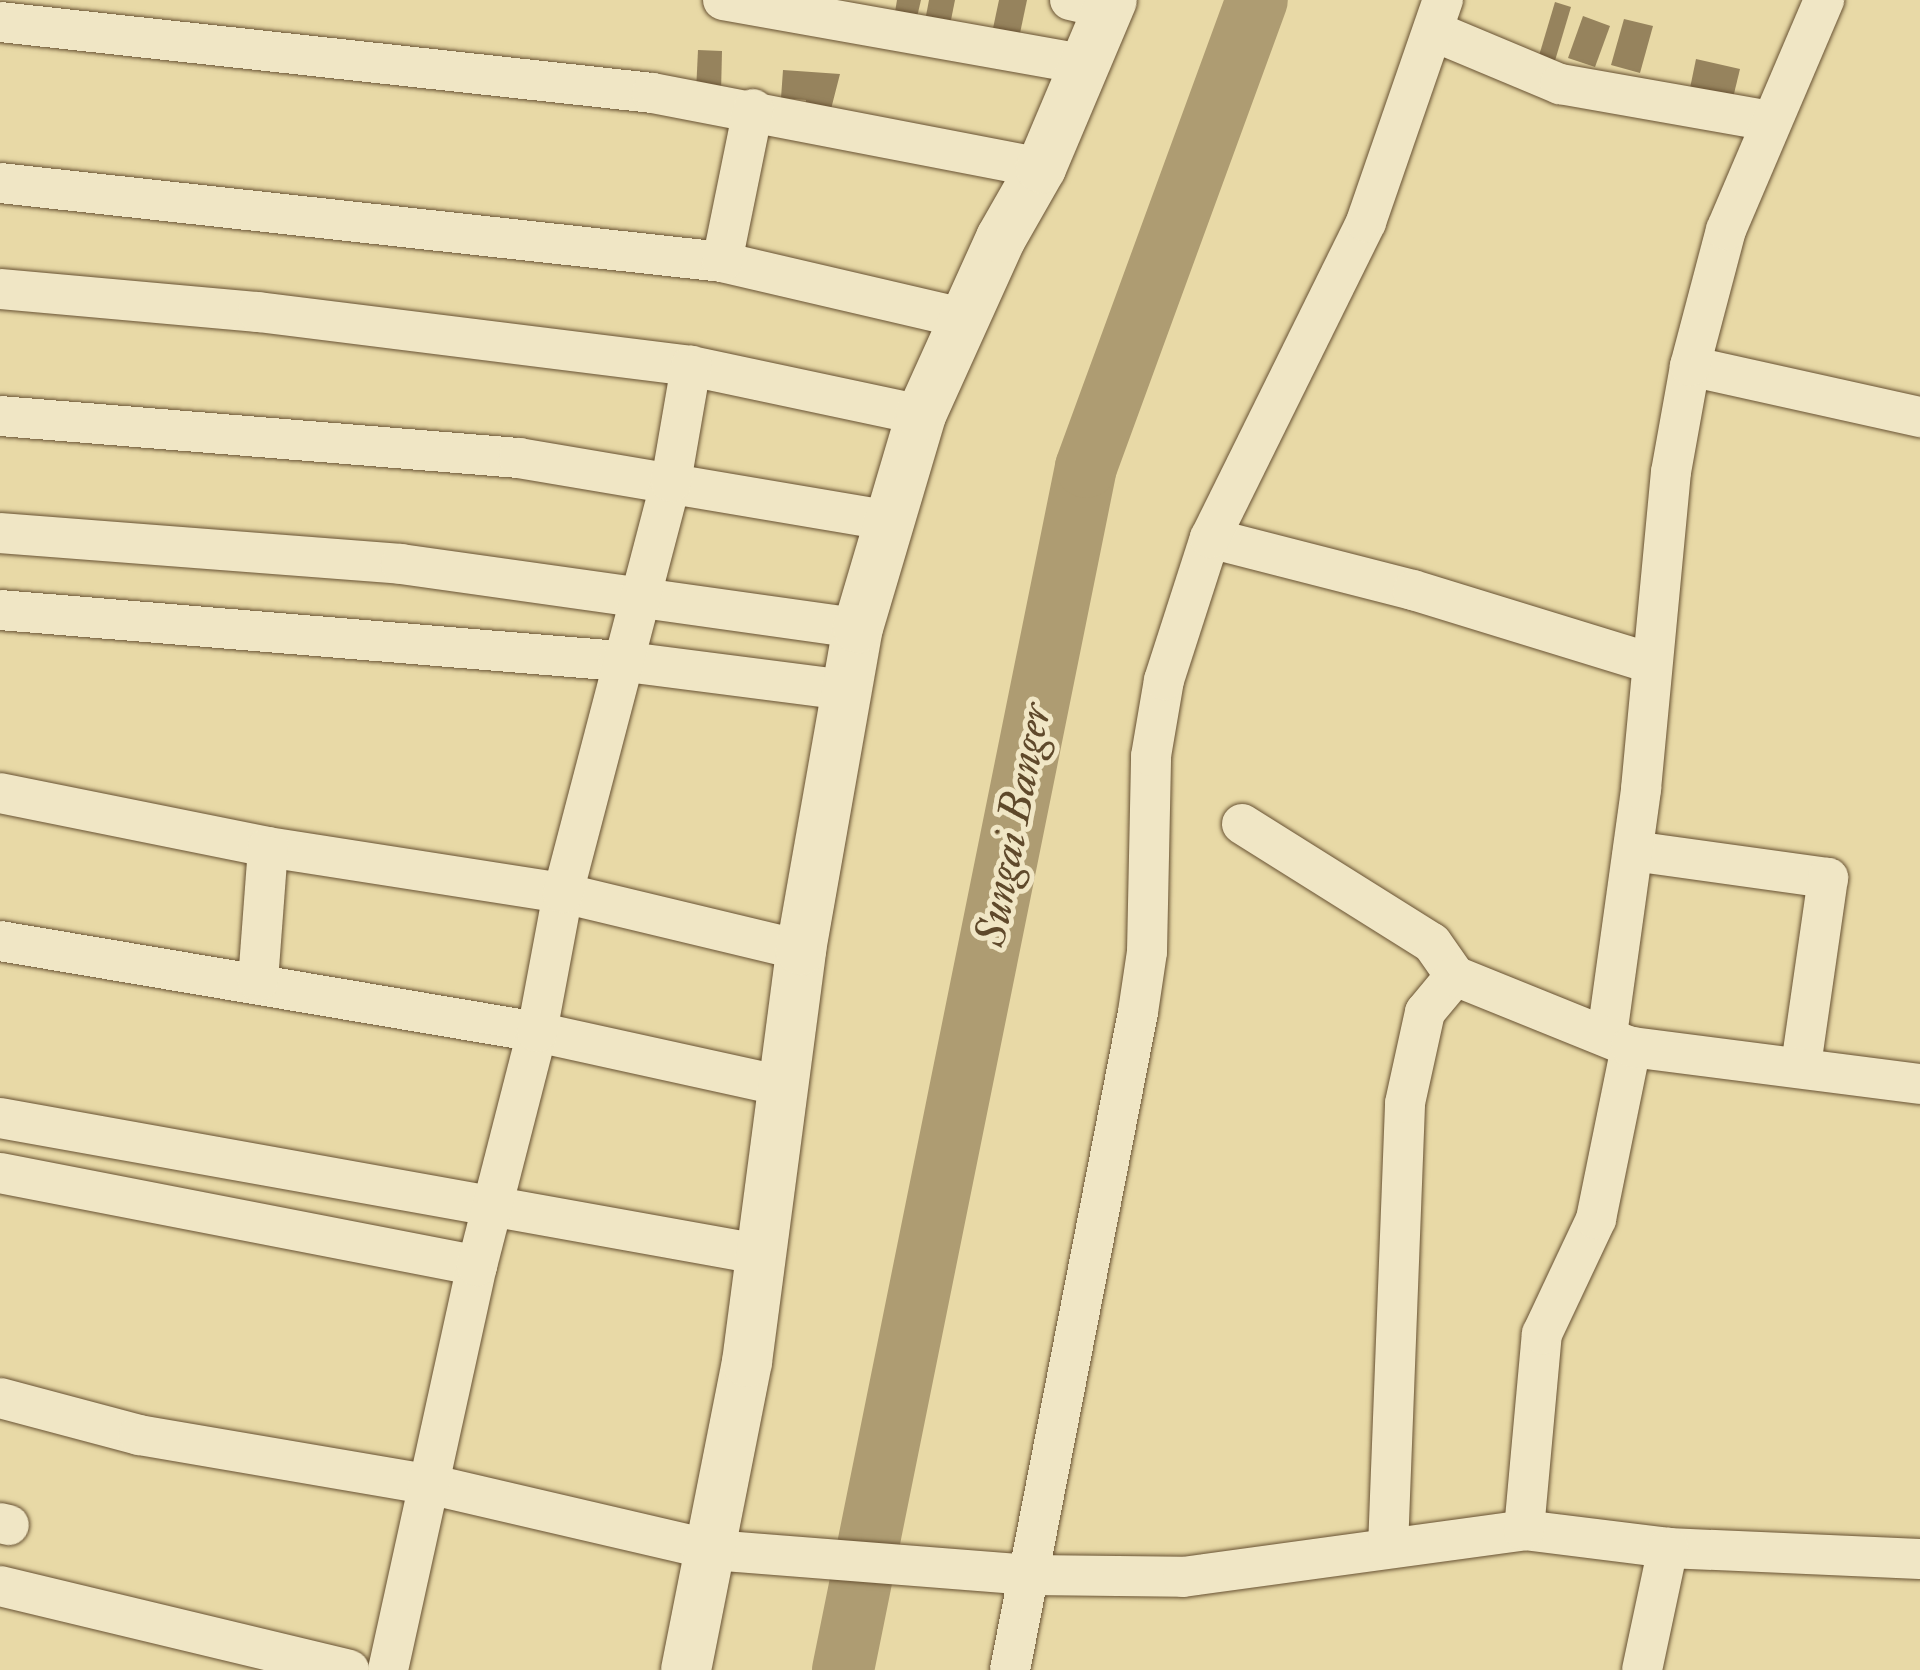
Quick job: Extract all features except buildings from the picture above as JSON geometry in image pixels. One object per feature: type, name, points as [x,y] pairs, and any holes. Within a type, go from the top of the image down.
[{"type":"street","points":[[724,0],[794,6],[1086,65]]},
{"type":"street","points":[[1524,1530],[1542,1334],[1596,1218],[1619,1041],[1650,663],[1690,366],[1726,230],[1824,0]]},
{"type":"street","points":[[686,1670],[724,1550],[787,1087],[800,950],[858,628],[886,520],[921,414],[1041,168],[1086,65],[1097,3]]},
{"type":"street","points":[[1010,1670],[1022,1574],[1140,997],[1152,756],[1164,680],[1210,538],[1366,222],[1438,16],[1560,84],[1770,122]]},
{"type":"street","points":[[0,22],[754,110],[1041,168]]},
{"type":"street","points":[[722,262],[754,110]]},
{"type":"street","points":[[0,183],[722,262],[966,318]]},
{"type":"street","points":[[0,289],[258,312],[691,366],[921,414]]},
{"type":"street","points":[[388,1670],[433,1485],[477,1266],[537,1032],[563,893],[588,813],[619,660],[671,482],[691,366]]},
{"type":"street","points":[[1690,366],[1920,417]]},
{"type":"street","points":[[0,416],[501,456],[886,520]]},
{"type":"street","points":[[0,533],[402,564],[858,628]]},
{"type":"street","points":[[1210,538],[1414,590],[1650,663]]},
{"type":"street","points":[[0,610],[619,660],[846,690]]},
{"type":"street","points":[[0,794],[268,847],[563,893],[800,950]]},
{"type":"street","points":[[1242,824],[1432,943],[1455,976],[1619,1041],[1920,1084]]},
{"type":"street","points":[[258,981],[268,847]]},
{"type":"street","points":[[1633,851],[1828,878],[1801,1066]]},
{"type":"street","points":[[0,940],[258,981],[537,1032],[787,1087]]},
{"type":"street","points":[[1388,1548],[1405,1103],[1425,1012],[1455,976]]},
{"type":"street","points":[[0,1118],[764,1255]]},
{"type":"street","points":[[0,1173],[477,1266]]},
{"type":"street","points":[[0,1398],[139,1435],[433,1485],[724,1550],[1022,1574],[1182,1577],[1524,1530],[1668,1548],[1920,1559]]},
{"type":"street","points":[[1642,1670],[1668,1548]]},
{"type":"street","points":[[0,1586],[349,1670]]},
{"type":"waterway","name":"Sungai Banger","points":[[843,1670],[1086,467],[1257,0]]}]
